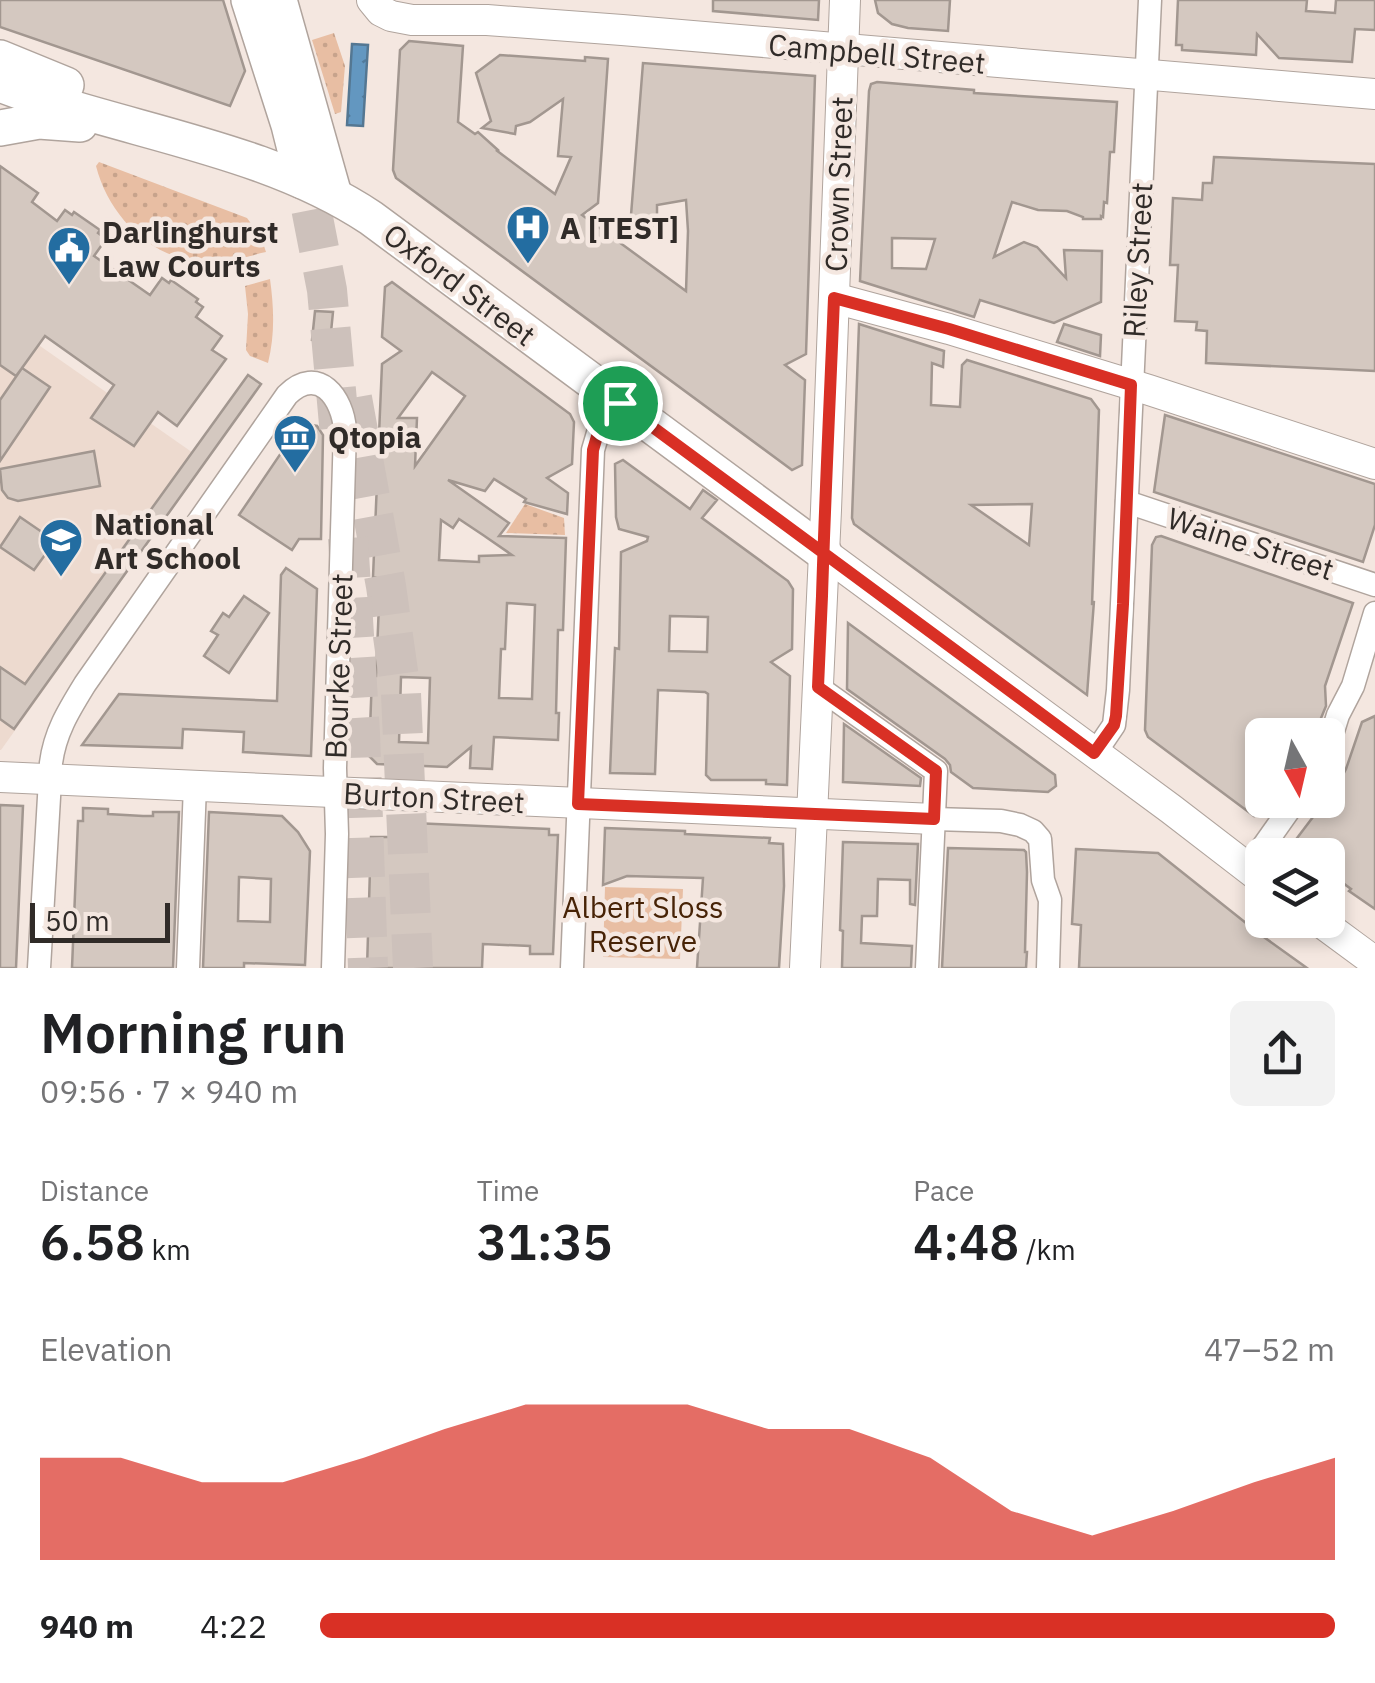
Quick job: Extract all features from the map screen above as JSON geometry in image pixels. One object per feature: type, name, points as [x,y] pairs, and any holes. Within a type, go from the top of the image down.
[{"type":"main road","points":[[249,0],[289,125],[318,188]]},
{"type":"main road","points":[[279,0],[318,188]]},
{"type":"main road","name":"Oxford Street","points":[[0,58],[97,99],[161,133]]},
{"type":"main road","name":"Oxford Street","points":[[0,84],[89,115],[161,133],[318,188],[372,218],[824,553]]},
{"type":"main road","points":[[0,128],[39,122],[161,133]]},
{"type":"street","name":"Crown Street","points":[[805,968],[845,0]]},
{"type":"street","name":"Riley Street","points":[[1094,753],[1116,716],[1150,0]]},
{"type":"street","name":"Campbell Street","points":[[377,5],[391,16],[412,20],[487,20],[1375,94]]},
{"type":"street","points":[[834,298],[949,329],[1375,464]]},
{"type":"street","name":"Bourke Street","points":[[50,779],[54,740],[68,711],[286,395],[295,387],[313,383],[328,390],[340,404],[345,430],[332,968]]},
{"type":"street","points":[[572,968],[595,440],[620,403]]},
{"type":"street","name":"Waine Street","points":[[1127,502],[1375,584]]},
{"type":"street","name":"Oxford Street","points":[[824,553],[1245,866]]},
{"type":"street","points":[[1337,718],[1364,691],[1375,614]]},
{"type":"street","points":[[818,687],[936,771],[927,968]]},
{"type":"street","name":"Burton Street","points":[[0,777],[1020,825],[1033,831],[1042,849],[1043,880],[1050,900],[1048,968]]},
{"type":"street","points":[[39,968],[50,779]]},
{"type":"street","points":[[188,968],[195,786]]},
{"type":"street","points":[[1342,938],[1375,962]]},
{"type":"shaded area","name":"National Art School","points":[[0,318],[206,462],[1,750],[0,750]]},
{"type":"green space","points":[[334,33],[345,66],[341,112],[335,114],[312,40]]},
{"type":"green space","points":[[99,162],[247,218],[266,252],[227,261],[199,262],[158,249],[141,237],[113,205],[96,166]]},
{"type":"green space","points":[[270,279],[273,321],[268,363],[250,356],[246,350],[245,286]]},
{"type":"green space","points":[[525,504],[564,518],[565,535],[506,533]]},
{"type":"green space","name":"Albert Sloss Reserve","points":[[605,887],[683,889],[680,959],[603,957]]},
{"type":"water","points":[[352,44],[368,45],[363,126],[347,125]]},
{"type":"building","points":[[0,0],[223,0],[245,71],[230,106],[0,27]]},
{"type":"building","points":[[713,0],[819,0],[818,20],[713,11]]},
{"type":"building","points":[[875,0],[950,0],[948,31],[892,24],[878,13]]},
{"type":"building","points":[[1178,0],[1307,0],[1306,11],[1335,13],[1336,0],[1375,0],[1375,30],[1355,29],[1352,62],[1279,58],[1257,34],[1256,55],[1182,50],[1182,45],[1176,45]]},
{"type":"building","points":[[409,41],[463,46],[458,122],[475,134],[478,132],[555,194],[571,157],[558,156],[563,99],[530,122],[516,126],[515,134],[482,128],[491,121],[476,73],[500,55],[608,59],[598,203],[582,215],[686,291],[686,200],[657,205],[654,231],[646,233],[647,238],[632,239],[643,63],[815,76],[806,354],[785,365],[805,380],[802,465],[792,470],[396,178],[393,170],[400,50]]},
{"type":"building","points":[[871,84],[1117,102],[1114,152],[1110,152],[1103,217],[1083,219],[1067,211],[1038,210],[1012,202],[994,257],[1024,242],[1037,247],[1066,278],[1064,250],[1102,251],[1101,302],[1054,323],[980,300],[974,317],[860,281]],"holes":[[[892,238],[935,239],[926,269],[892,268]]]},
{"type":"building","points":[[1214,157],[1375,164],[1375,371],[1206,363],[1207,331],[1196,330],[1197,322],[1175,321],[1178,265],[1170,265],[1173,198],[1202,200],[1203,183],[1212,183]]},
{"type":"building","name":"Darlinghurst Law Courts","points":[[0,166],[38,193],[32,202],[57,221],[65,210],[100,230],[98,233],[106,239],[94,256],[150,295],[162,278],[198,299],[196,302],[203,307],[196,317],[222,336],[212,350],[226,359],[177,426],[158,412],[134,446],[91,418],[114,385],[45,336],[16,376],[0,365]]},
{"type":"building","points":[[392,282],[570,414],[574,422],[572,464],[547,478],[568,493],[567,514],[524,502],[526,499],[494,479],[485,491],[448,480],[509,523],[499,536],[566,538],[563,630],[558,630],[558,740],[494,737],[492,769],[470,768],[471,747],[447,767],[377,764],[369,756],[380,579],[373,577],[382,364],[401,351],[382,337],[385,287]],"holes":[[[432,372],[465,396],[415,466],[417,418],[398,418]],[[459,519],[512,555],[479,556],[479,562],[439,560],[441,520],[453,528]],[[507,603],[535,605],[532,699],[499,698],[501,649],[505,649]],[[401,677],[430,678],[428,743],[399,742]]]},
{"type":"building","points":[[315,311],[333,312],[330,342],[312,340]]},
{"type":"building","points":[[859,324],[944,351],[943,367],[932,363],[931,405],[960,407],[962,365],[967,360],[1091,399],[1099,410],[1092,605],[1094,601],[1087,695],[854,524]],"holes":[[[1032,504],[1029,545],[971,505]]]},
{"type":"building","points":[[1064,324],[1101,335],[1100,356],[1057,342]]},
{"type":"building","points":[[22,368],[50,387],[0,461],[0,400]]},
{"type":"building","points":[[248,375],[261,384],[14,729],[0,719],[0,667],[25,684]]},
{"type":"building","points":[[1165,415],[1375,484],[1375,525],[1363,562],[1154,492]]},
{"type":"building","points":[[306,424],[317,426],[323,435],[321,539],[299,539],[292,550],[239,515],[298,428]]},
{"type":"building","points":[[94,451],[100,486],[18,501],[8,498],[2,490],[0,469]]},
{"type":"building","points":[[623,460],[690,509],[703,490],[717,500],[702,518],[788,581],[793,589],[792,649],[771,662],[790,676],[787,785],[766,784],[766,780],[711,780],[706,775],[705,692],[658,690],[655,774],[610,773],[621,552],[647,541],[648,537],[619,529],[615,464]],"holes":[[[670,616],[708,617],[707,652],[669,651]]]},
{"type":"building","points":[[20,517],[55,541],[34,570],[0,547]]},
{"type":"building","points":[[1156,537],[1353,603],[1325,686],[1326,706],[1321,718],[1245,718],[1245,809],[1148,737],[1145,730],[1152,545]]},
{"type":"building","points":[[286,568],[317,589],[311,756],[243,752],[244,732],[183,729],[182,748],[82,745],[119,694],[277,701],[281,575]]},
{"type":"building","points":[[244,596],[269,613],[229,673],[204,656],[218,635],[211,631],[223,613],[229,617]]},
{"type":"building","points":[[848,623],[1055,775],[1056,786],[1048,792],[973,788],[951,772],[945,759],[847,689]]},
{"type":"building","points":[[1375,716],[1375,909],[1345,885],[1345,838],[1297,838],[1312,818],[1345,818],[1345,771],[1362,722]]},
{"type":"building","points":[[844,724],[921,778],[920,786],[843,782]]},
{"type":"building","points":[[0,805],[23,806],[16,968],[0,968]]},
{"type":"building","points":[[83,808],[143,816],[179,812],[173,968],[72,968],[78,821],[83,821]]},
{"type":"building","points":[[209,812],[282,816],[310,851],[305,965],[244,963],[244,968],[203,968]],"holes":[[[239,877],[271,879],[270,922],[238,921]]]},
{"type":"building","points":[[390,822],[549,829],[549,835],[558,835],[553,954],[530,954],[530,946],[483,944],[482,968],[367,968],[371,837],[390,837]]},
{"type":"building","points":[[605,828],[770,838],[769,843],[783,844],[779,968],[697,968],[703,878],[627,876],[603,885]]},
{"type":"building","points":[[843,842],[918,844],[915,905],[910,904],[910,880],[878,879],[877,916],[862,916],[861,943],[912,946],[911,968],[842,968]]},
{"type":"building","points":[[948,848],[1026,852],[1026,968],[942,968]]},
{"type":"building","points":[[1076,849],[1158,853],[1245,922],[1245,938],[1265,938],[1307,968],[1079,968],[1081,925],[1072,924]]},
{"type":"tunnel","points":[[300,151],[327,290],[340,435]]},
{"type":"tunnel","points":[[352,398],[401,693],[413,968]]},
{"type":"tunnel","points":[[348,538],[368,968]]},
{"type":"place","name":"A [TEST]","points":[[528,265]]},
{"type":"place","name":"Darlinghurst Law Courts","points":[[69,286]]},
{"type":"place","name":"Qtopia","points":[[295,474]]},
{"type":"place","name":"National Art School","points":[[61,578]]},
{"type":"route","points":[[620,403],[598,433],[593,450],[578,804],[934,819],[936,771],[818,687],[822,585],[824,553],[826,510],[834,298],[1131,385],[1114,725],[1094,753],[1067,734],[824,553],[620,403]]}]
